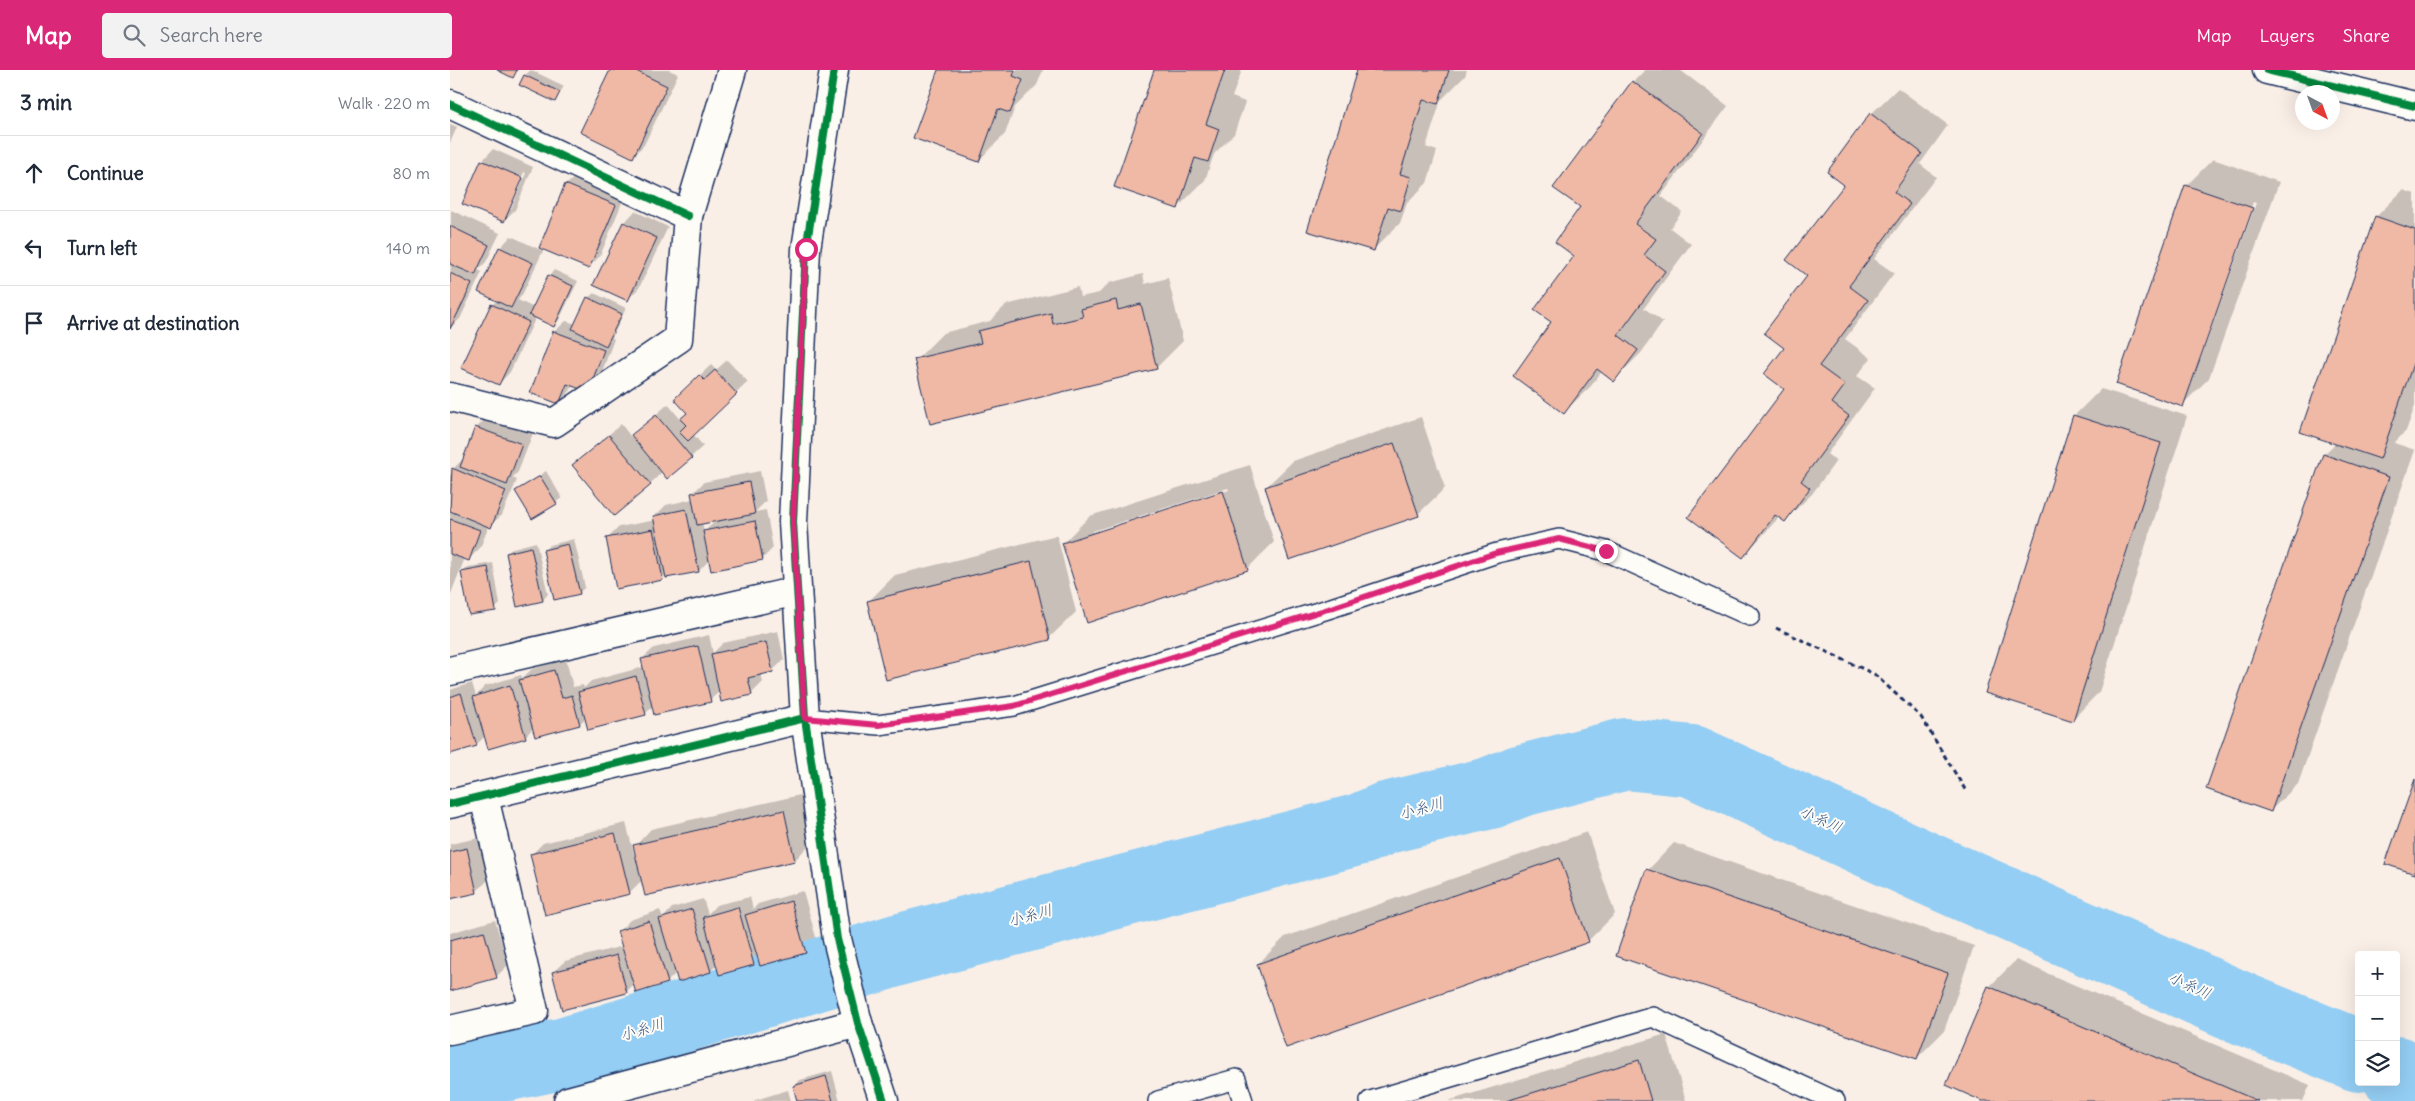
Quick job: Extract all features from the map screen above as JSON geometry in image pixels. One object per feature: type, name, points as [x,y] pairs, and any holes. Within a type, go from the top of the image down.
[{"type":"street","points":[[450,396],[554,423],[678,339],[688,216],[732,70]]},
{"type":"street","points":[[834,70],[806,249],[793,522],[805,718],[837,939],[858,1023],[884,1101]]},
{"type":"street","points":[[2267,70],[2341,79],[2415,106]]},
{"type":"street","points":[[450,104],[688,216]]},
{"type":"street","points":[[450,671],[798,591]]},
{"type":"street","points":[[450,804],[805,718]]},
{"type":"street","points":[[450,1030],[534,1011],[484,797]]},
{"type":"street","points":[[568,1101],[858,1023]]},
{"type":"lane","points":[[805,718],[878,725],[1014,706],[1328,609],[1496,553],[1559,539],[1606,551],[1750,616]]},
{"type":"lane","points":[[1370,1101],[1653,1017],[1835,1101]]},
{"type":"lane","points":[[1158,1101],[1236,1079],[1243,1101]]},
{"type":"path","points":[[1750,616],[1874,674],[1921,717],[1966,791]]},
{"type":"building","points":[[497,70],[517,70],[513,78]]},
{"type":"building","points":[[610,70],[634,70],[667,86],[633,158],[580,132]]},
{"type":"building","points":[[938,70],[1015,70],[1013,76],[1023,80],[1010,113],[998,109],[979,162],[913,138]]},
{"type":"building","points":[[1154,70],[1225,70],[1206,124],[1219,129],[1208,162],[1195,158],[1178,209],[1114,187]]},
{"type":"building","points":[[1357,70],[1449,70],[1438,104],[1423,100],[1400,174],[1411,177],[1401,211],[1388,207],[1374,251],[1307,231]]},
{"type":"building","points":[[524,75],[560,92],[555,102],[519,85]]},
{"type":"building","points":[[1632,81],[1703,133],[1635,224],[1656,239],[1644,255],[1665,271],[1618,335],[1638,350],[1614,382],[1597,369],[1564,414],[1513,376],[1551,322],[1534,310],[1574,256],[1555,242],[1580,207],[1553,188]]},
{"type":"building","points":[[1870,113],[1922,153],[1894,192],[1910,204],[1849,286],[1868,300],[1819,366],[1845,385],[1832,403],[1849,416],[1801,481],[1810,488],[1785,522],[1775,515],[1743,558],[1688,517],[1784,389],[1764,374],[1784,348],[1764,333],[1807,276],[1786,260],[1844,185],[1827,172]]},
{"type":"building","points":[[481,160],[523,178],[504,222],[462,204]]},
{"type":"building","points":[[565,184],[616,205],[589,269],[539,248]]},
{"type":"building","points":[[2185,185],[2253,208],[2183,407],[2116,384]]},
{"type":"building","points":[[2375,216],[2415,230],[2415,358],[2380,459],[2300,432]]},
{"type":"building","points":[[623,222],[657,238],[628,301],[593,285]]},
{"type":"building","points":[[450,226],[489,245],[475,275],[450,264]]},
{"type":"building","points":[[499,247],[533,263],[511,308],[478,292]]},
{"type":"building","points":[[450,273],[472,284],[450,329]]},
{"type":"building","points":[[548,275],[573,286],[554,327],[529,315]]},
{"type":"building","points":[[587,297],[622,314],[606,346],[572,329]]},
{"type":"building","points":[[1116,300],[1118,310],[1141,304],[1157,369],[930,424],[914,359],[981,343],[978,331],[1051,313],[1053,324],[1083,317],[1081,309]]},
{"type":"building","points":[[491,304],[529,322],[499,385],[461,368]]},
{"type":"building","points":[[553,331],[604,350],[588,392],[567,384],[559,404],[530,393]]},
{"type":"building","points":[[715,370],[737,394],[688,441],[679,432],[686,425],[680,419],[687,413],[674,399],[699,375],[704,380]]},
{"type":"building","points":[[656,415],[692,458],[667,479],[631,435]]},
{"type":"building","points":[[2073,415],[2161,443],[2073,721],[1985,693]]},
{"type":"building","points":[[475,427],[522,444],[507,485],[460,467]]},
{"type":"building","points":[[609,435],[651,485],[614,516],[572,465]]},
{"type":"building","points":[[1394,443],[1419,516],[1289,560],[1265,487]]},
{"type":"building","points":[[2323,454],[2389,477],[2271,812],[2206,789]]},
{"type":"building","points":[[452,468],[506,491],[491,528],[450,511]]},
{"type":"building","points":[[540,476],[557,504],[532,519],[515,491]]},
{"type":"building","points":[[749,482],[755,514],[697,525],[691,493]]},
{"type":"building","points":[[1223,491],[1248,570],[1087,623],[1062,543]]},
{"type":"building","points":[[686,509],[699,572],[666,578],[653,516]]},
{"type":"building","points":[[450,519],[480,530],[469,561],[450,554]]},
{"type":"building","points":[[755,521],[763,560],[711,571],[703,531]]},
{"type":"building","points":[[653,529],[663,580],[616,589],[606,538]]},
{"type":"building","points":[[568,544],[580,594],[554,600],[543,550]]},
{"type":"building","points":[[531,547],[543,601],[517,607],[506,553]]},
{"type":"building","points":[[1031,561],[1050,640],[886,680],[867,601]]},
{"type":"building","points":[[488,567],[496,611],[469,615],[461,572]]},
{"type":"building","points":[[766,642],[773,672],[748,678],[752,695],[721,702],[711,654]]},
{"type":"building","points":[[698,646],[711,702],[654,715],[641,659]]},
{"type":"building","points":[[554,670],[562,698],[572,695],[580,725],[535,737],[519,680]]},
{"type":"building","points":[[636,676],[646,715],[588,730],[578,692]]},
{"type":"building","points":[[510,685],[526,738],[488,749],[473,697]]},
{"type":"building","points":[[461,693],[477,746],[450,754],[450,697]]},
{"type":"building","points":[[2415,779],[2415,874],[2385,864]]},
{"type":"building","points":[[784,810],[795,861],[645,896],[633,845]]},
{"type":"building","points":[[615,833],[630,894],[545,915],[530,854]]},
{"type":"building","points":[[467,848],[477,893],[450,899],[450,852]]},
{"type":"building","points":[[1560,858],[1589,942],[1286,1048],[1257,964]]},
{"type":"building","points":[[1646,869],[1948,973],[1917,1059],[1616,956]]},
{"type":"building","points":[[791,901],[806,953],[760,966],[745,915]]},
{"type":"building","points":[[738,907],[754,965],[719,975],[703,917]]},
{"type":"building","points":[[692,909],[711,972],[678,982],[659,919]]},
{"type":"building","points":[[649,921],[668,983],[636,993],[617,931]]},
{"type":"building","points":[[484,931],[497,978],[450,991],[450,940]]},
{"type":"building","points":[[617,955],[627,993],[562,1010],[552,972]]},
{"type":"building","points":[[1988,986],[2258,1101],[1982,1101],[1946,1085]]},
{"type":"building","points":[[1639,1060],[1651,1101],[1506,1101]]},
{"type":"building","points":[[826,1076],[833,1101],[797,1101],[793,1086]]},
{"type":"waterway","name":"小糸川","points":[[450,1077],[566,1053],[901,949],[1361,829],[1386,818],[1490,793],[1520,781],[1626,754],[1692,761],[2241,1008],[2355,1054]]},
{"type":"waterway","name":"小糸川","points":[[2400,1074],[2415,1080]]},
{"type":"cycle path","points":[[834,70],[806,249],[793,522],[805,718],[837,939],[858,1023],[884,1101]]},
{"type":"cycle path","points":[[2267,70],[2415,106]]},
{"type":"cycle path","points":[[450,104],[688,216]]},
{"type":"cycle path","points":[[450,804],[805,718]]},
{"type":"route","points":[[806,249],[793,522],[805,718],[878,725],[1014,706],[1328,609],[1496,553],[1559,539],[1606,551]]}]
